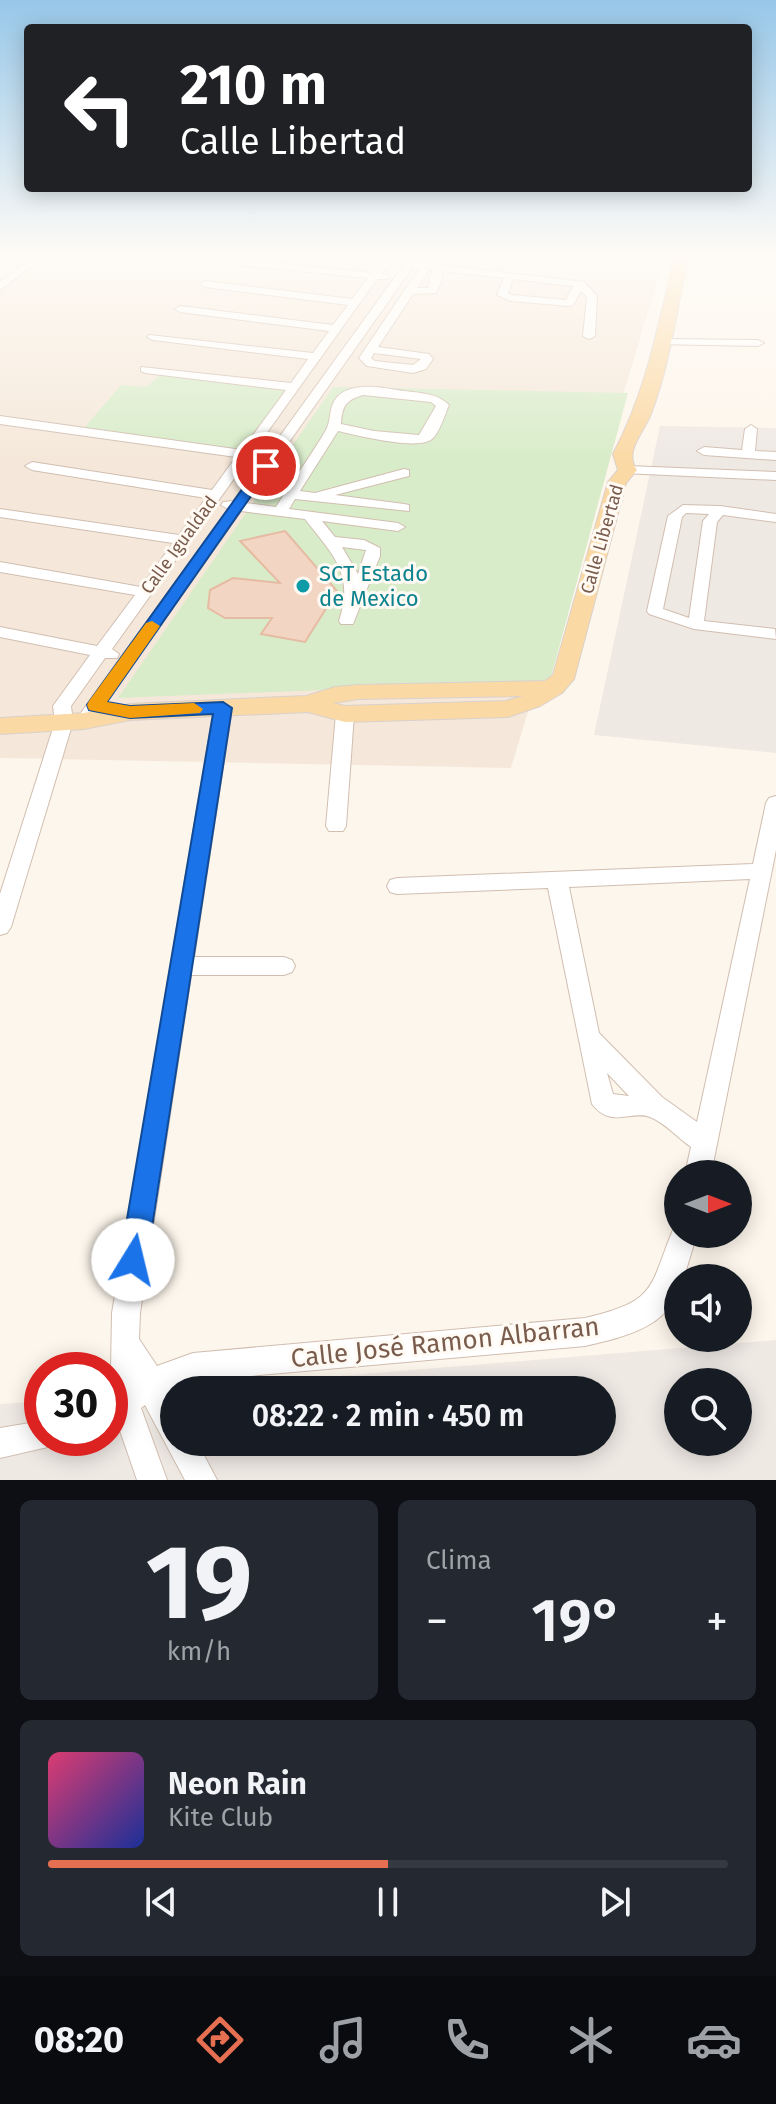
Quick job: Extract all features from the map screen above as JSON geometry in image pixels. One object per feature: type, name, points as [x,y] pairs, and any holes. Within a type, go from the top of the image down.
[{"type":"main road","name":"Calle Libertad","points":[[554,688],[566,671],[617,482],[628,470],[623,465],[622,454],[642,415],[665,324]]},
{"type":"main road","points":[[0,709],[76,714],[130,712],[308,704],[335,694],[358,692],[554,688]]},
{"type":"main road","points":[[308,704],[345,714],[508,709],[519,707],[554,688]]},
{"type":"main road","points":[[0,726],[76,714]]},
{"type":"street","points":[[298,324],[336,329]]},
{"type":"street","name":"Calle Igualdad","points":[[76,714],[101,651],[340,324]]},
{"type":"street","name":"Calle Igualdad","points":[[76,714],[128,660],[366,324]]},
{"type":"street","points":[[371,349],[388,324]]},
{"type":"street","points":[[589,336],[590,324]]},
{"type":"street","points":[[153,337],[316,357]]},
{"type":"street","points":[[660,342],[758,343]]},
{"type":"street","points":[[145,369],[293,387]]},
{"type":"street","points":[[280,511],[335,426],[334,416],[340,401],[355,393],[379,391],[426,397],[443,405],[428,436],[421,439],[374,435],[335,426]]},
{"type":"street","points":[[0,420],[245,454]]},
{"type":"street","points":[[748,454],[751,429]]},
{"type":"street","points":[[704,451],[775,452]]},
{"type":"street","points":[[32,466],[212,498],[237,506],[398,527]]},
{"type":"street","points":[[628,470],[776,476]]},
{"type":"street","points":[[317,497],[404,473]]},
{"type":"street","points":[[291,494],[404,508]]},
{"type":"street","points":[[775,634],[696,624],[661,617],[655,611],[675,516],[683,509],[720,510],[776,518]]},
{"type":"street","points":[[696,624],[710,521],[720,510]]},
{"type":"street","points":[[0,513],[182,540]]},
{"type":"street","points":[[309,515],[354,579],[355,603]]},
{"type":"street","points":[[329,541],[364,544],[373,548],[373,556],[347,621]]},
{"type":"street","points":[[0,567],[145,592]]},
{"type":"street","points":[[0,632],[101,651],[128,660]]},
{"type":"street","points":[[124,1352],[126,1313],[145,1179],[223,708]]},
{"type":"street","points":[[0,927],[76,714]]},
{"type":"street","points":[[336,826],[345,714]]},
{"type":"street","points":[[701,1160],[776,803]]},
{"type":"street","points":[[397,886],[761,871]]},
{"type":"street","points":[[557,880],[600,1096],[604,1104],[612,1108],[653,1105]]},
{"type":"street","points":[[181,966],[284,966]]},
{"type":"street","points":[[589,1038],[653,1105],[704,1142]]},
{"type":"street","name":"Calle José Ramon Albarran","points":[[128,1399],[179,1371],[205,1365],[585,1332],[618,1324],[647,1313],[658,1304],[675,1270],[680,1248]]},
{"type":"street","points":[[125,1342],[160,1401]]},
{"type":"street","points":[[128,1431],[152,1480]]},
{"type":"street","points":[[0,1443],[24,1439]]},
{"type":"street","points":[[188,1456],[202,1480]]},
{"type":"shaded area","points":[[0,324],[644,324],[511,768],[0,758]]},
{"type":"shaded area","points":[[660,426],[776,428],[776,753],[594,735]]},
{"type":"shaded area","points":[[776,1340],[776,1480],[0,1480],[0,1404],[24,1402],[24,1456],[128,1456],[128,1394],[160,1391],[160,1456],[616,1456],[616,1376],[340,1376],[664,1349],[664,1352],[752,1352],[752,1342]]},
{"type":"green space","points":[[160,375],[291,390],[245,453],[84,428],[121,385],[146,387]]},
{"type":"green space","points":[[333,387],[628,393],[550,681],[118,698]]},
{"type":"building","name":"SCT Estado de Mexico","points":[[285,531],[337,591],[305,642],[261,634],[272,618],[225,618],[208,608],[210,590],[233,578],[280,583],[240,541]]},
{"type":"slow traffic","points":[[152,626],[95,705],[130,712],[194,709]]},
{"type":"place","name":"SCT Estado de Mexico","points":[[303,586]]},
{"type":"route","points":[[133,1260],[223,708],[130,712],[95,705],[266,466]]}]
